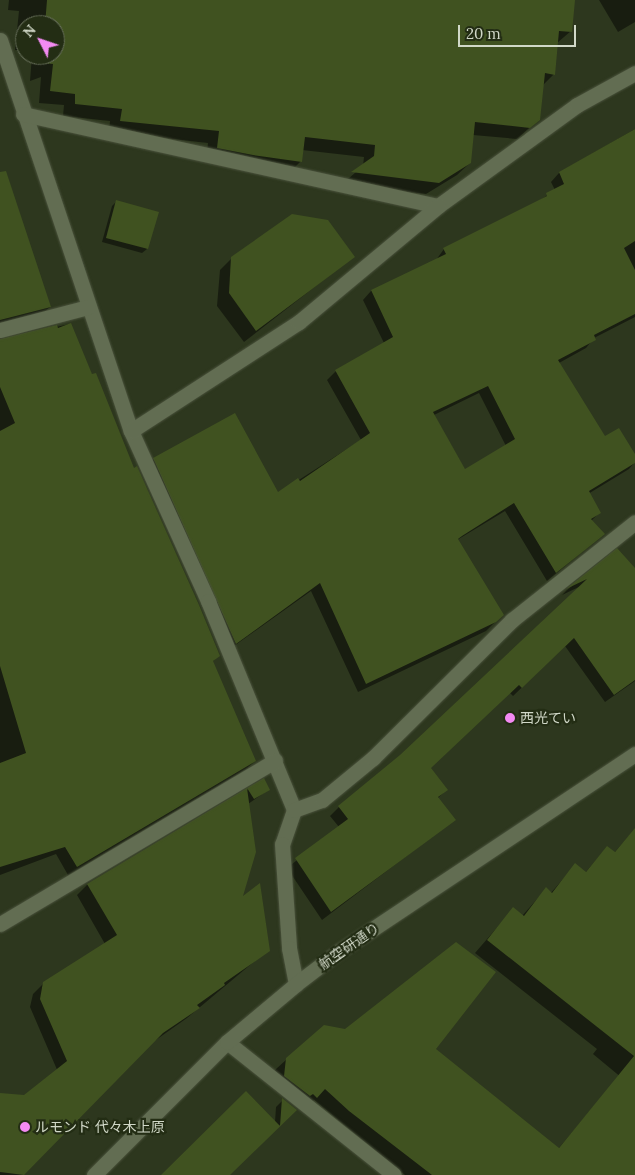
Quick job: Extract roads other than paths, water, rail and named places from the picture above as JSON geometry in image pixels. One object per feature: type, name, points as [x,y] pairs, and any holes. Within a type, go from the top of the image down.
[{"type":"street","points":[[0,40],[23,114],[131,431],[208,601],[294,810],[282,844],[289,948],[296,984]]},
{"type":"street","points":[[131,431],[299,322],[438,206],[577,106],[635,73]]},
{"type":"street","points":[[23,114],[438,206]]},
{"type":"street","points":[[0,330],[88,307]]},
{"type":"street","points":[[294,810],[322,800],[358,770],[512,620],[635,522]]},
{"type":"street","name":"航空研通り","points":[[94,1175],[227,1042],[296,984],[338,952],[635,754]]},
{"type":"street","points":[[0,924],[275,761]]},
{"type":"street","points":[[227,1042],[394,1175]]},
{"type":"place","name":"西光てい","points":[[510,718]]},
{"type":"place","name":"ルモンド 代々木上原","points":[[25,1127]]}]
